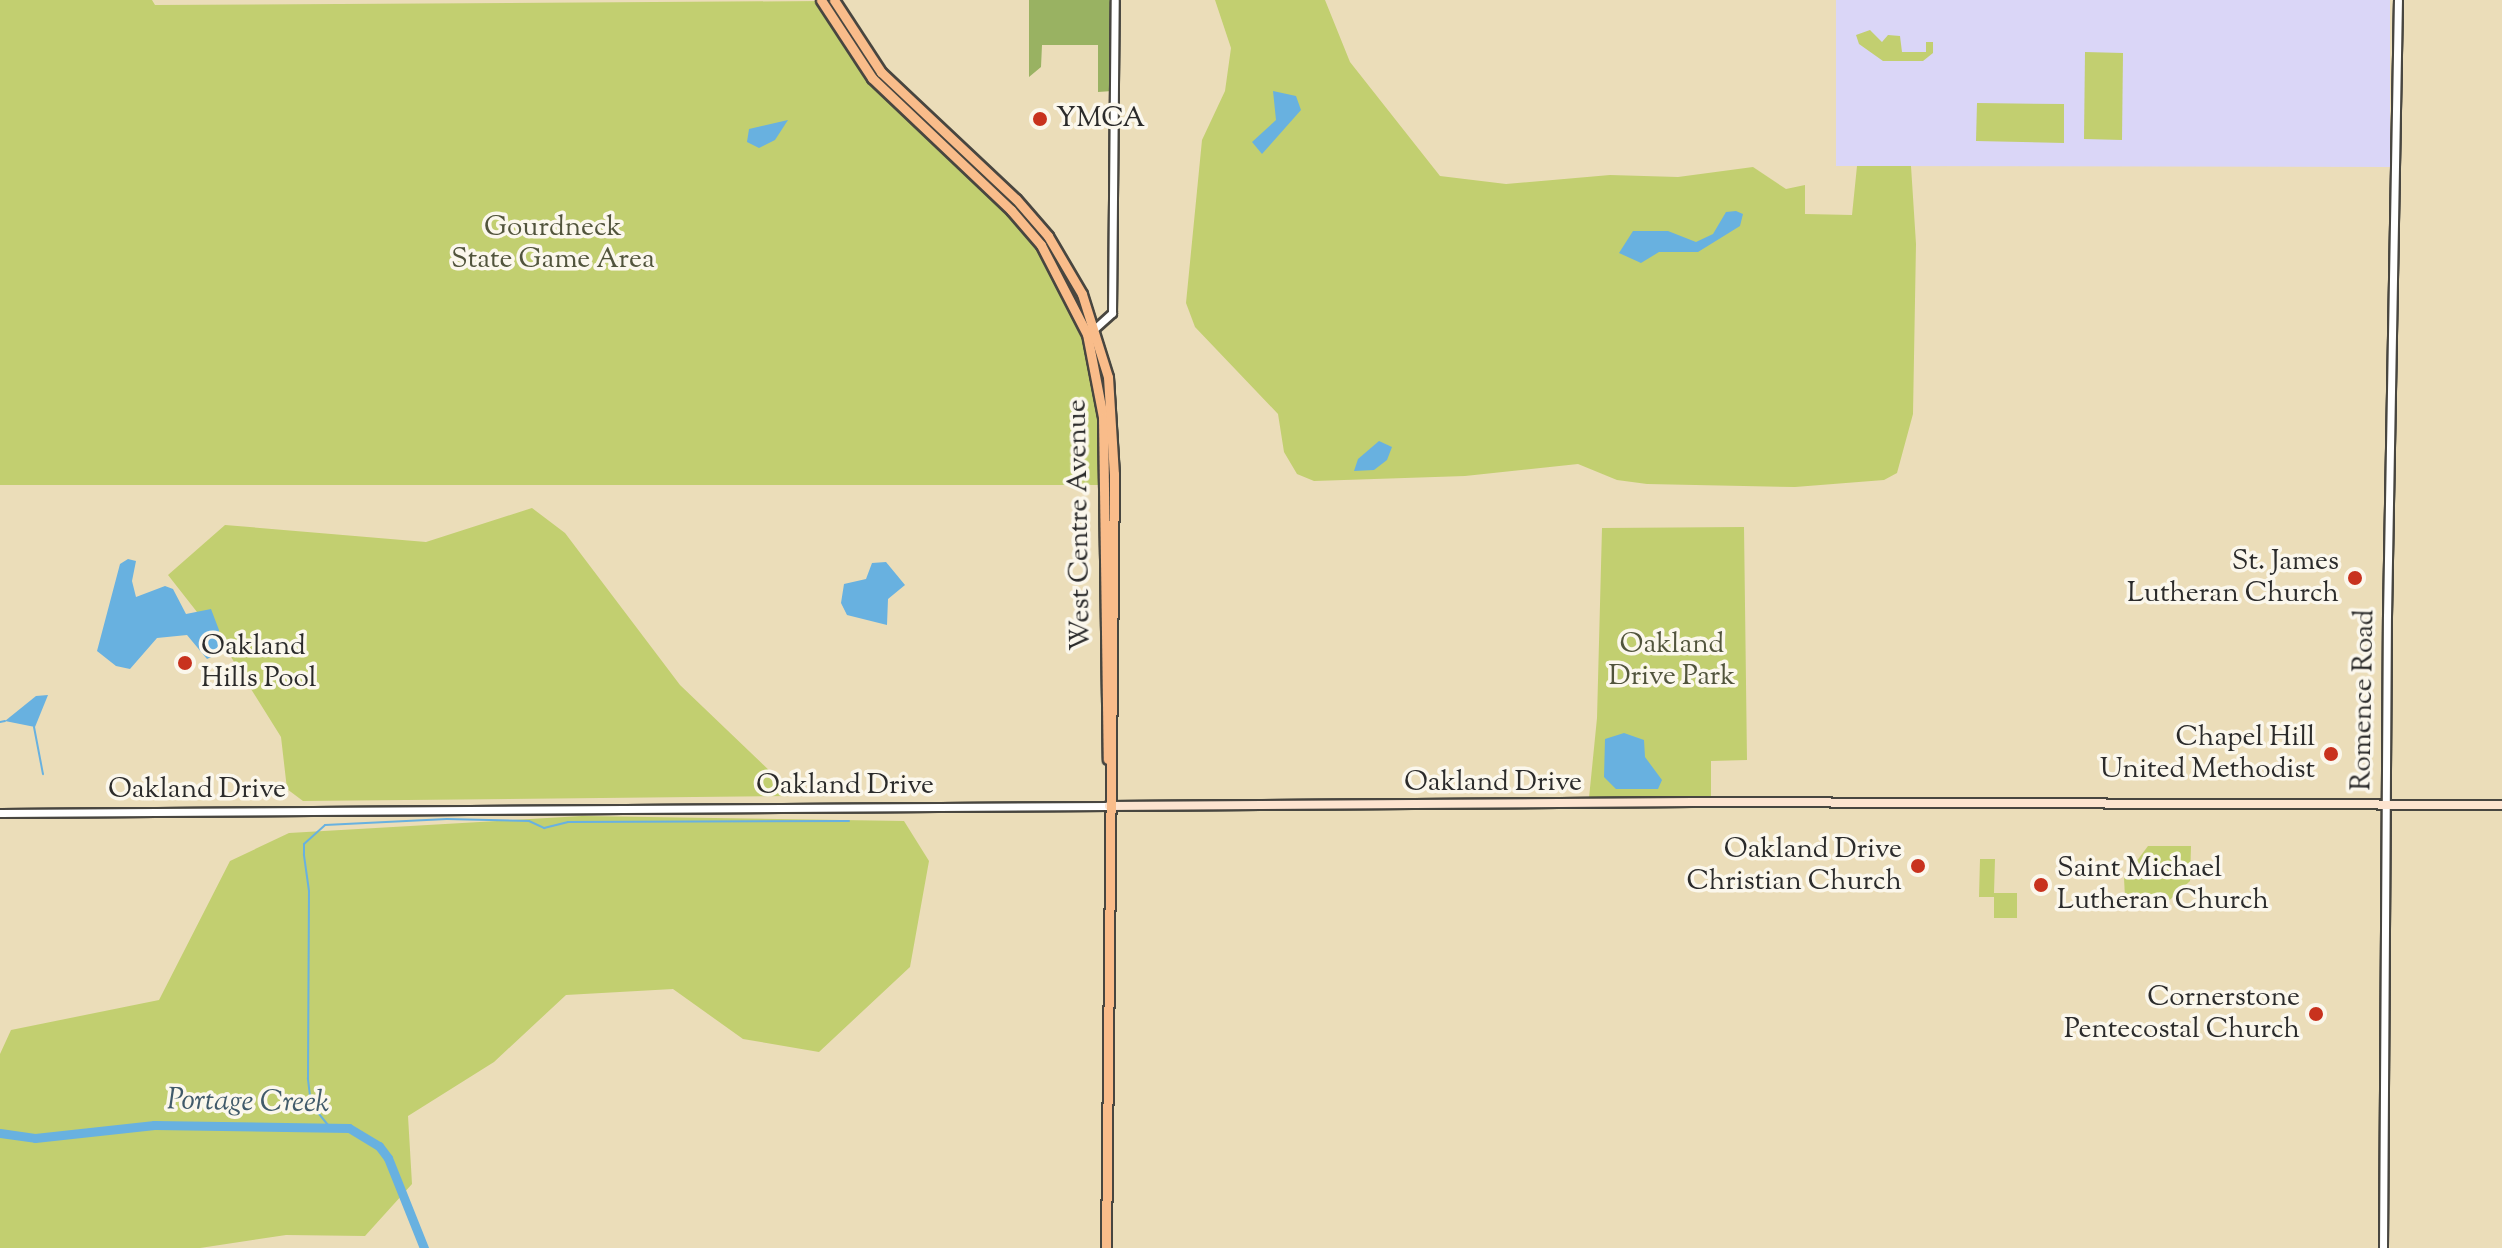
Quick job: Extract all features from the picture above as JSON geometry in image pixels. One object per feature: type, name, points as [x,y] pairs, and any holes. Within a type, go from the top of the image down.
[{"type":"main road","name":"West Centre Avenue","points":[[821,0],[872,78],[1011,210],[1041,245],[1092,331]]},
{"type":"main road","name":"West Centre Avenue","points":[[834,0],[867,56],[896,89],[1035,220],[1075,279],[1092,331],[1114,431],[1106,1248]]},
{"type":"main road","name":"Oakland Drive","points":[[1109,806],[2502,805]]},
{"type":"street","points":[[1092,331],[1112,313],[1115,0]]},
{"type":"street","name":"Romence Road","points":[[2383,1248],[2385,806],[2397,3]]},
{"type":"street","name":"Oakland Drive","points":[[0,813],[1109,806]]},
{"type":"shaded area","points":[[1836,0],[2390,0],[2390,167],[1836,166]]},
{"type":"green space","name":"Gourdneck State Game Area","points":[[0,0],[152,0],[155,5],[825,1],[866,69],[1025,221],[1060,270],[1087,328],[1101,380],[1108,438],[1107,485],[0,485]]},
{"type":"green space","points":[[1029,0],[1112,0],[1112,91],[1098,92],[1098,45],[1042,45],[1041,67],[1029,77]]},
{"type":"green space","points":[[1215,0],[1325,0],[1350,62],[1440,176],[1506,184],[1610,175],[1678,177],[1753,167],[1786,189],[1805,185],[1805,214],[1852,215],[1857,166],[1911,166],[1916,244],[1913,414],[1897,473],[1884,480],[1795,487],[1647,484],[1617,480],[1578,464],[1465,476],[1314,481],[1297,474],[1284,452],[1278,414],[1195,327],[1186,303],[1202,140],[1225,91],[1231,48]]},
{"type":"green space","points":[[1870,30],[1882,42],[1888,35],[1900,36],[1902,52],[1926,52],[1926,42],[1933,42],[1933,53],[1923,61],[1883,61],[1859,44],[1856,35]]},
{"type":"green space","points":[[2085,52],[2123,53],[2122,140],[2084,139]]},
{"type":"green space","points":[[1977,103],[2064,104],[2064,143],[1976,141]]},
{"type":"green space","points":[[532,508],[565,533],[680,685],[796,796],[303,801],[287,789],[281,737],[226,649],[168,575],[225,525],[426,542]]},
{"type":"green space","name":"Oakland Drive Park","points":[[1744,527],[1747,760],[1711,761],[1711,799],[1589,798],[1597,718],[1602,528]]},
{"type":"green space","points":[[582,816],[904,821],[929,861],[910,967],[819,1052],[743,1039],[673,989],[566,995],[494,1062],[408,1116],[412,1184],[365,1236],[286,1235],[200,1248],[0,1248],[0,1054],[11,1030],[159,1000],[230,861],[289,833]]},
{"type":"green space","points":[[2148,846],[2191,846],[2190,881],[2160,909],[2125,897],[2124,878]]},
{"type":"green space","points":[[1980,859],[1995,859],[1994,893],[2017,893],[2017,918],[1994,918],[1994,897],[1979,897]]},
{"type":"water","points":[[1273,91],[1296,96],[1301,110],[1262,154],[1252,142],[1276,120]]},
{"type":"water","points":[[788,120],[775,140],[759,148],[747,142],[749,129]]},
{"type":"water","points":[[1726,212],[1743,214],[1740,226],[1698,252],[1659,252],[1641,263],[1619,253],[1633,231],[1668,231],[1696,242],[1713,234]]},
{"type":"water","points":[[1379,441],[1392,447],[1387,460],[1374,470],[1354,471],[1358,459]]},
{"type":"water","points":[[128,559],[136,561],[132,581],[136,597],[165,586],[173,589],[186,614],[211,609],[219,630],[218,654],[207,659],[187,635],[157,638],[130,669],[116,666],[97,651],[120,564]]},
{"type":"water","points":[[886,562],[905,585],[888,599],[887,625],[847,615],[841,603],[844,584],[866,579],[872,563]]},
{"type":"water","points":[[48,695],[35,727],[5,721],[36,696]]},
{"type":"water","points":[[1624,733],[1644,740],[1645,757],[1662,780],[1658,789],[1616,789],[1604,777],[1605,739]]},
{"type":"waterway","points":[[0,722],[5,721]]},
{"type":"waterway","points":[[34,727],[43,774]]},
{"type":"waterway","points":[[328,1125],[311,1104],[308,1078],[309,891],[304,854],[304,844],[325,825],[447,819],[529,821],[544,828],[568,822],[849,821]]},
{"type":"waterway","name":"Portage Creek","points":[[0,1133],[35,1138],[154,1125],[349,1128],[379,1146],[388,1158],[424,1248]]},
{"type":"place","name":"YMCA","points":[[1040,119]]},
{"type":"place","name":"St. James Lutheran Church","points":[[2355,578]]},
{"type":"place","name":"Oakland Hills Pool","points":[[185,663]]},
{"type":"place","name":"Chapel Hill United Methodist","points":[[2331,754]]},
{"type":"place","name":"Oakland Drive Christian Church","points":[[1918,866]]},
{"type":"place","name":"Saint Michael Lutheran Church","points":[[2041,885]]},
{"type":"place","name":"Cornerstone Pentecostal Church","points":[[2316,1014]]}]
